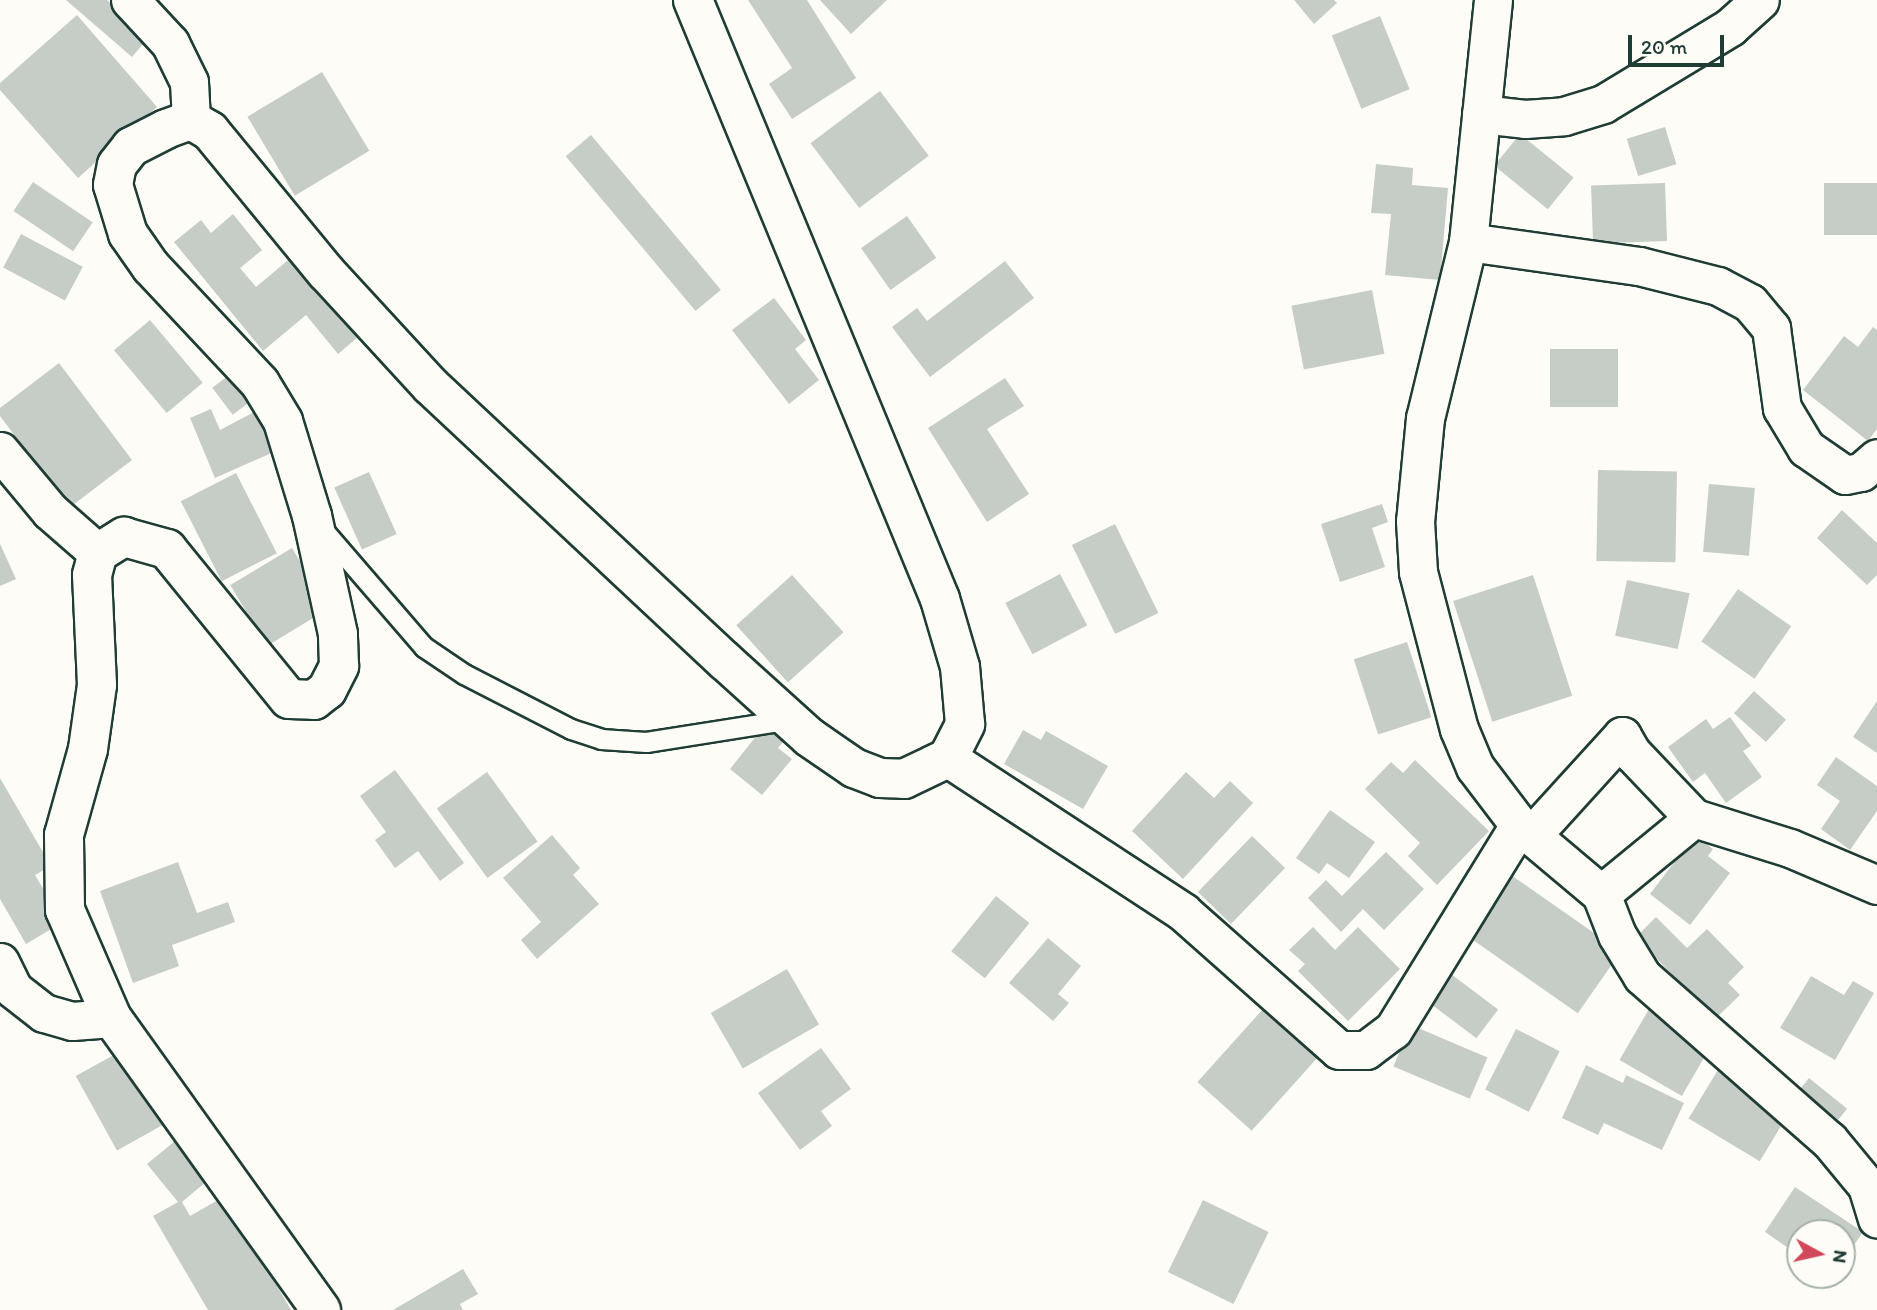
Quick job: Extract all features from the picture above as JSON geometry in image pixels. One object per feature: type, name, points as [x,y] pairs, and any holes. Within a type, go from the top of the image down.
[{"type":"main road","points":[[321,1310],[112,1018],[65,910],[61,874],[64,835],[88,749],[97,685],[92,575],[99,553],[124,537],[167,549],[289,699],[314,701],[327,690],[339,655],[338,634],[312,516],[283,421],[260,383],[151,267],[128,234],[113,185],[117,165],[131,147],[191,120],[210,131],[231,153],[326,272],[431,386],[792,719],[854,768],[880,778],[904,779],[948,758],[965,724],[960,667],[940,600],[693,0]]},
{"type":"street","points":[[130,0],[170,43],[188,82],[191,120]]},
{"type":"street","points":[[1493,0],[1468,242],[1425,418],[1415,521],[1418,572],[1459,729],[1475,767],[1525,830],[1601,894],[1617,936],[1642,976],[1783,1096],[1875,1190]]},
{"type":"street","points":[[1481,114],[1538,118],[1603,104],[1730,27],[1760,0]]},
{"type":"street","points":[[1468,242],[1639,267],[1718,286],[1749,303],[1771,328],[1782,408],[1806,448],[1845,475],[1861,472],[1877,458]]},
{"type":"street","points":[[0,451],[50,512],[99,553]]},
{"type":"street","points":[[948,758],[1183,912],[1339,1050],[1366,1050],[1393,1030],[1525,830],[1622,736],[1632,753],[1694,817],[1790,848],[1877,884]]},
{"type":"street","points":[[1601,894],[1694,817]]},
{"type":"street","points":[[0,962],[13,989],[44,1013],[72,1021],[112,1018]]},
{"type":"lane","points":[[312,516],[424,647],[464,674],[571,729],[601,739],[646,742],[792,719]]},
{"type":"building","points":[[66,0],[107,0],[149,37],[132,57]]},
{"type":"building","points":[[748,0],[807,0],[856,78],[792,119],[769,84],[792,68]]},
{"type":"building","points":[[820,0],[887,0],[851,34]]},
{"type":"building","points":[[1294,0],[1334,0],[1337,3],[1314,24]]},
{"type":"building","points":[[77,15],[157,107],[78,178],[0,90],[0,83]]},
{"type":"building","points":[[1380,16],[1410,89],[1361,109],[1332,35]]},
{"type":"building","points":[[322,72],[369,151],[295,196],[247,117]]},
{"type":"building","points":[[880,91],[929,156],[859,208],[811,143]]},
{"type":"building","points":[[1665,127],[1676,164],[1638,176],[1627,139]]},
{"type":"building","points":[[1520,134],[1574,177],[1548,209],[1494,166]]},
{"type":"building","points":[[591,135],[721,290],[696,311],[566,156]]},
{"type":"building","points":[[1376,164],[1413,168],[1412,185],[1448,188],[1440,280],[1385,275],[1391,214],[1371,213]]},
{"type":"building","points":[[33,182],[93,222],[73,251],[13,211]]},
{"type":"building","points":[[1665,183],[1667,241],[1593,244],[1591,186]]},
{"type":"building","points":[[1824,183],[1877,183],[1877,235],[1824,235]]},
{"type":"building","points":[[233,214],[262,250],[240,268],[256,287],[299,251],[364,332],[338,354],[306,315],[263,351],[174,242],[201,220],[211,233]]},
{"type":"building","points":[[907,216],[936,258],[890,290],[861,248]]},
{"type":"building","points":[[21,234],[83,267],[65,300],[3,268]]},
{"type":"building","points":[[1005,261],[1034,298],[930,377],[892,327],[917,308],[927,321]]},
{"type":"building","points":[[1372,290],[1384,354],[1304,369],[1292,306]]},
{"type":"building","points":[[774,298],[806,340],[795,349],[819,380],[789,404],[732,330]]},
{"type":"building","points":[[150,320],[203,383],[167,413],[114,350]]},
{"type":"building","points":[[1873,327],[1877,330],[1877,429],[1868,441],[1803,390],[1844,336],[1858,347]]},
{"type":"building","points":[[1550,349],[1618,349],[1618,407],[1550,407]]},
{"type":"building","points":[[59,363],[132,460],[69,508],[0,416],[0,408]]},
{"type":"building","points":[[233,372],[253,399],[233,415],[212,388]]},
{"type":"building","points":[[1005,378],[1024,406],[987,429],[1029,494],[987,522],[928,428]]},
{"type":"building","points":[[211,409],[220,430],[258,410],[276,451],[215,478],[190,418]]},
{"type":"building","points":[[1598,470],[1677,471],[1675,562],[1596,561]]},
{"type":"building","points":[[369,472],[397,534],[362,550],[334,487]]},
{"type":"building","points":[[236,473],[277,553],[222,581],[181,501]]},
{"type":"building","points":[[1709,484],[1755,488],[1749,556],[1703,552]]},
{"type":"building","points":[[1382,504],[1388,522],[1372,528],[1385,567],[1340,582],[1321,524]]},
{"type":"building","points":[[1842,510],[1877,543],[1877,575],[1867,585],[1817,538]]},
{"type":"building","points":[[1115,524],[1158,613],[1115,634],[1072,545]]},
{"type":"building","points":[[0,544],[16,579],[0,586]]},
{"type":"building","points":[[292,548],[329,609],[267,646],[230,585]]},
{"type":"building","points":[[1060,574],[1087,625],[1032,654],[1005,603]]},
{"type":"building","points":[[792,575],[844,632],[788,682],[736,625]]},
{"type":"building","points":[[1533,575],[1572,696],[1492,722],[1453,601]]},
{"type":"building","points":[[1627,580],[1690,593],[1678,649],[1615,636]]},
{"type":"building","points":[[1738,589],[1791,626],[1755,679],[1701,641]]},
{"type":"building","points":[[1407,642],[1431,717],[1378,734],[1354,659]]},
{"type":"building","points":[[1754,691],[1786,720],[1766,742],[1734,713]]},
{"type":"building","points":[[1877,701],[1877,753],[1853,737]]},
{"type":"building","points":[[1730,717],[1751,746],[1743,751],[1762,777],[1726,803],[1705,773],[1693,782],[1668,747],[1706,719],[1713,729]]},
{"type":"building","points":[[765,725],[784,741],[778,748],[792,759],[762,795],[730,769]]},
{"type":"building","points":[[1023,730],[1041,740],[1046,731],[1108,766],[1083,809],[1004,764]]},
{"type":"building","points":[[1836,757],[1877,786],[1877,811],[1850,850],[1821,829],[1840,801],[1817,785]]},
{"type":"building","points":[[1415,760],[1489,831],[1437,885],[1408,856],[1420,843],[1365,789],[1391,762],[1403,773]]},
{"type":"building","points":[[395,770],[464,863],[440,881],[418,851],[395,868],[375,840],[386,832],[360,796]]},
{"type":"building","points":[[487,772],[538,842],[487,878],[437,808]]},
{"type":"building","points":[[1186,772],[1214,798],[1230,781],[1253,803],[1183,879],[1132,831]]},
{"type":"building","points":[[0,778],[51,866],[35,875],[63,922],[26,944],[0,899]]},
{"type":"building","points":[[1330,810],[1375,842],[1349,878],[1327,863],[1319,874],[1296,858]]},
{"type":"building","points":[[552,835],[580,868],[573,875],[599,904],[537,959],[521,940],[541,922],[503,878]]},
{"type":"building","points":[[1695,835],[1713,849],[1708,856],[1730,873],[1690,925],[1650,894]]},
{"type":"building","points":[[1252,836],[1285,868],[1231,924],[1198,892]]},
{"type":"building","points":[[1386,852],[1424,889],[1384,930],[1363,909],[1341,932],[1308,898],[1326,880],[1342,896]]},
{"type":"building","points":[[178,862],[197,913],[228,902],[235,922],[172,945],[179,966],[133,983],[100,891]]},
{"type":"building","points":[[1511,875],[1621,952],[1578,1013],[1468,936]]},
{"type":"building","points":[[996,896],[1029,923],[985,978],[951,951]]},
{"type":"building","points":[[1656,917],[1687,948],[1707,929],[1744,967],[1728,983],[1740,995],[1715,1019],[1636,937]]},
{"type":"building","points":[[1313,927],[1335,950],[1358,927],[1400,969],[1348,1021],[1298,971],[1305,964],[1289,950]]},
{"type":"building","points":[[1048,938],[1081,966],[1058,994],[1069,1003],[1053,1021],[1009,983]]},
{"type":"building","points":[[787,969],[819,1024],[743,1068],[711,1013]]},
{"type":"building","points":[[1447,971],[1498,1010],[1476,1038],[1425,1000]]},
{"type":"building","points":[[1811,976],[1844,995],[1853,981],[1874,993],[1835,1060],[1780,1028]]},
{"type":"building","points":[[1273,998],[1327,1047],[1252,1131],[1197,1082]]},
{"type":"building","points":[[1649,1009],[1711,1045],[1682,1096],[1620,1060]]},
{"type":"building","points":[[1411,1025],[1487,1057],[1470,1099],[1393,1066]]},
{"type":"building","points":[[1516,1029],[1560,1051],[1529,1112],[1485,1090]]},
{"type":"building","points":[[130,1046],[171,1120],[117,1150],[76,1076]]},
{"type":"building","points":[[821,1048],[851,1089],[821,1111],[832,1126],[800,1150],[758,1093]]},
{"type":"building","points":[[1586,1065],[1623,1083],[1626,1075],[1684,1103],[1662,1150],[1604,1123],[1598,1135],[1562,1118]]},
{"type":"building","points":[[1719,1068],[1790,1111],[1760,1161],[1689,1119]]},
{"type":"building","points":[[1809,1078],[1847,1109],[1838,1120],[1800,1089]]},
{"type":"building","points":[[181,1136],[213,1176],[182,1202],[190,1216],[225,1196],[291,1310],[208,1310],[153,1216],[178,1202],[147,1164]]},
{"type":"building","points":[[1795,1187],[1843,1219],[1786,1219],[1786,1246],[1765,1232]]},
{"type":"building","points":[[1203,1200],[1269,1232],[1234,1304],[1168,1272]]},
{"type":"building","points":[[1856,1227],[1863,1232],[1856,1242]]},
{"type":"building","points":[[463,1269],[478,1294],[460,1304],[463,1310],[393,1310]]}]
